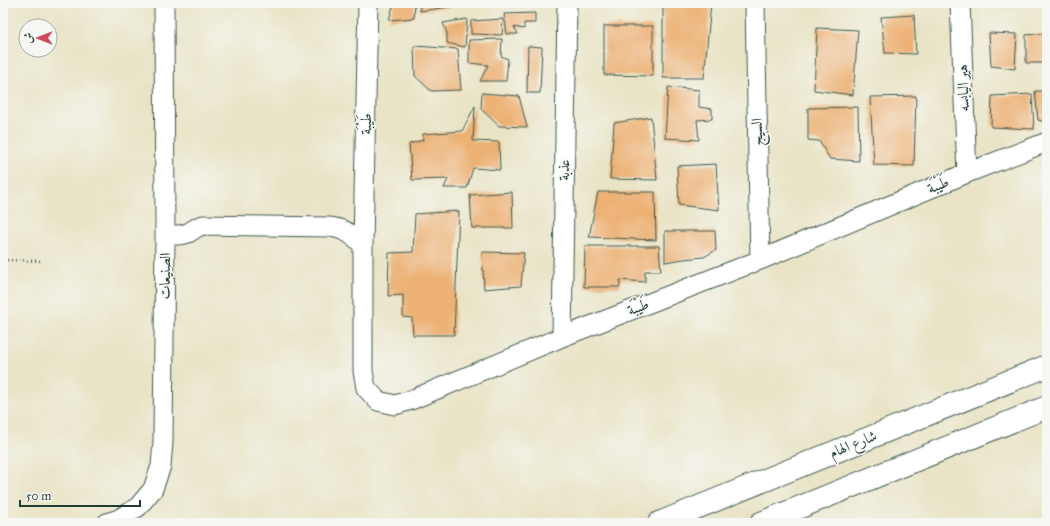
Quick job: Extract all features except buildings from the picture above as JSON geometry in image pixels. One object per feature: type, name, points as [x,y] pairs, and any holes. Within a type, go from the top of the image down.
[{"type":"street","name":"الصنيعات","points":[[107,523],[119,519],[138,507],[153,489],[161,466],[165,235],[164,3]]},
{"type":"street","name":"طَيْبَة","points":[[368,3],[363,245],[363,371],[366,388],[378,401],[395,405],[411,400],[562,337],[760,260],[967,173],[1047,142]]},
{"type":"street","name":"عذبة","points":[[562,337],[567,3]]},
{"type":"street","name":"السيج","points":[[755,3],[760,260]]},
{"type":"street","name":"هير اليابسه","points":[[960,3],[967,173]]},
{"type":"street","points":[[165,235],[184,234],[198,226],[208,224],[329,227],[344,230],[358,239],[363,245]]},
{"type":"street","name":"شارع الهام","points":[[659,523],[1047,366]]},
{"type":"street","points":[[761,523],[1047,408]]},
{"type":"path","points":[[3,260],[41,260]]}]
